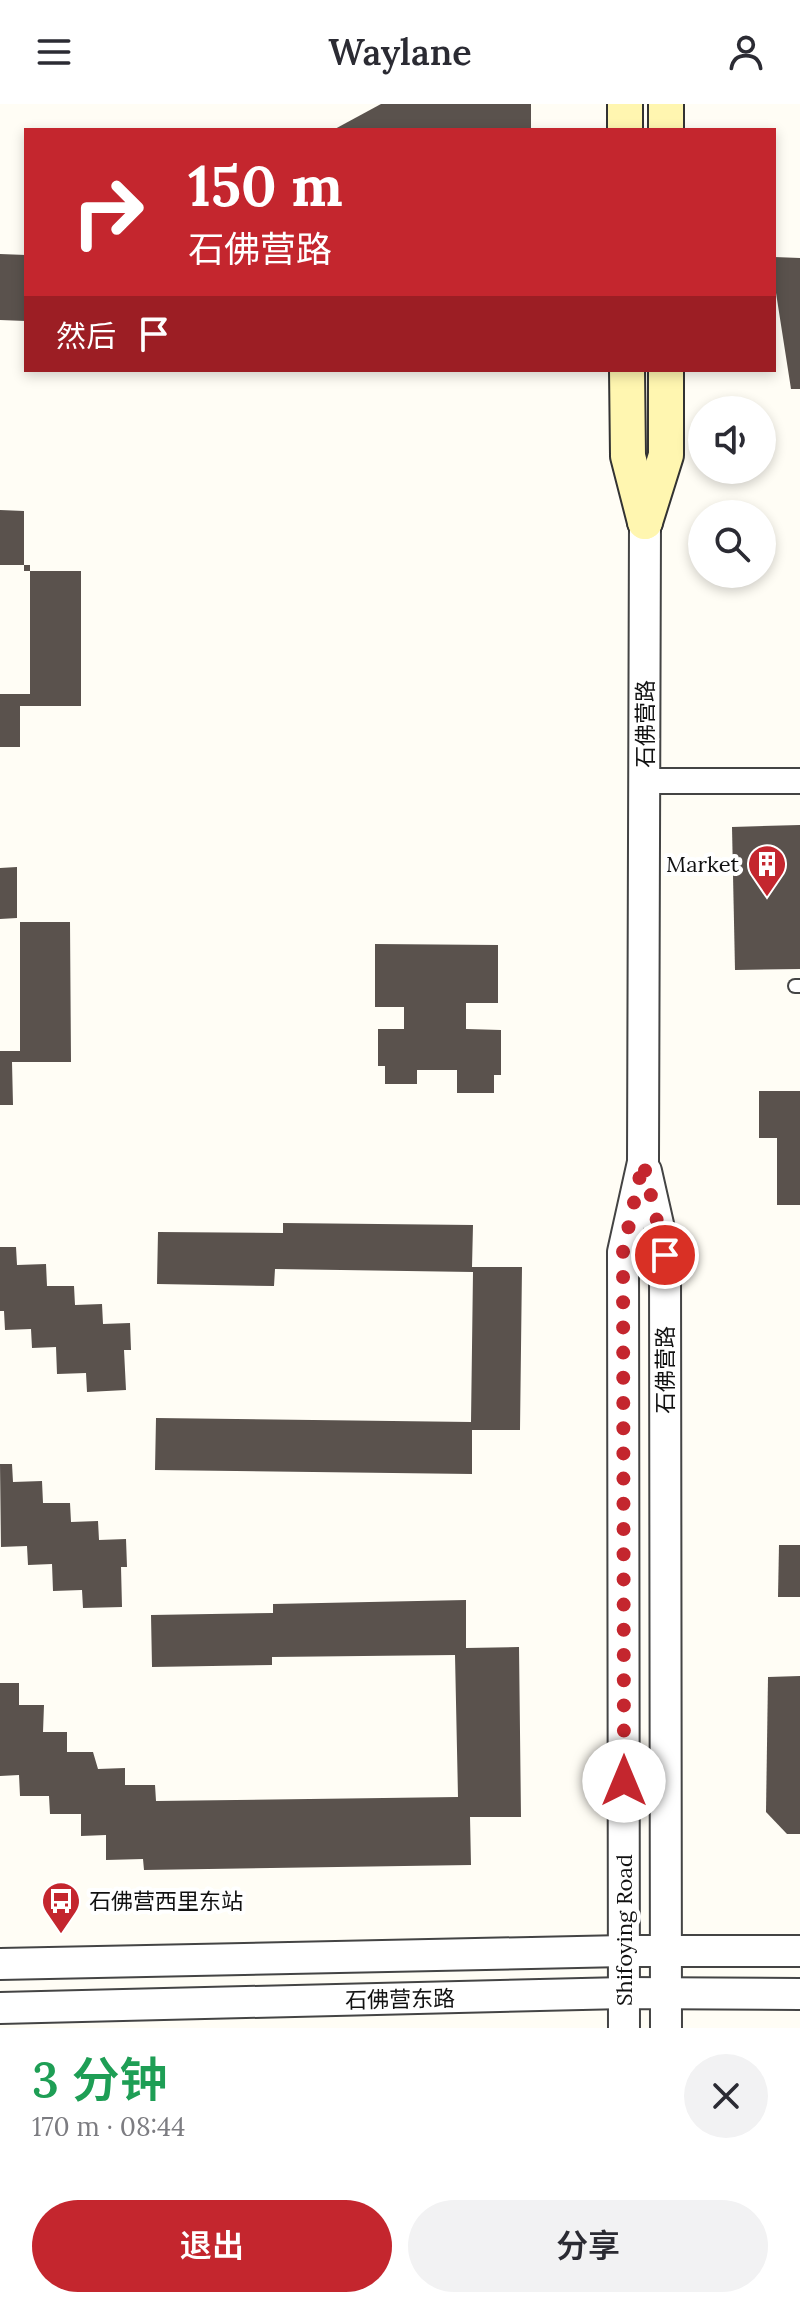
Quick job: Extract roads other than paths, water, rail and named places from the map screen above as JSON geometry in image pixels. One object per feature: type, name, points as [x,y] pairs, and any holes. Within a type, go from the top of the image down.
[{"type":"main road","points":[[625,104],[625,128]]},
{"type":"main road","points":[[666,104],[666,128]]},
{"type":"main road","name":"石佛营路","points":[[627,372],[628,456],[645,522]]},
{"type":"main road","name":"石佛营路","points":[[645,522],[666,455],[666,372]]},
{"type":"street","name":"石佛营路","points":[[645,522],[643,1162],[665,1255],[666,2028]]},
{"type":"street","points":[[644,781],[800,781]]},
{"type":"street","name":"Shifoying Road","points":[[624,2028],[623,1252],[643,1162]]},
{"type":"street","name":"石佛营东路","points":[[0,1964],[666,1950],[800,1951]]},
{"type":"street","name":"石佛营东路","points":[[0,2008],[624,1993],[800,1994]]},
{"type":"place","name":"Market","points":[[767,898]]},
{"type":"place","name":"石佛营西里东站","points":[[61,1935]]}]
